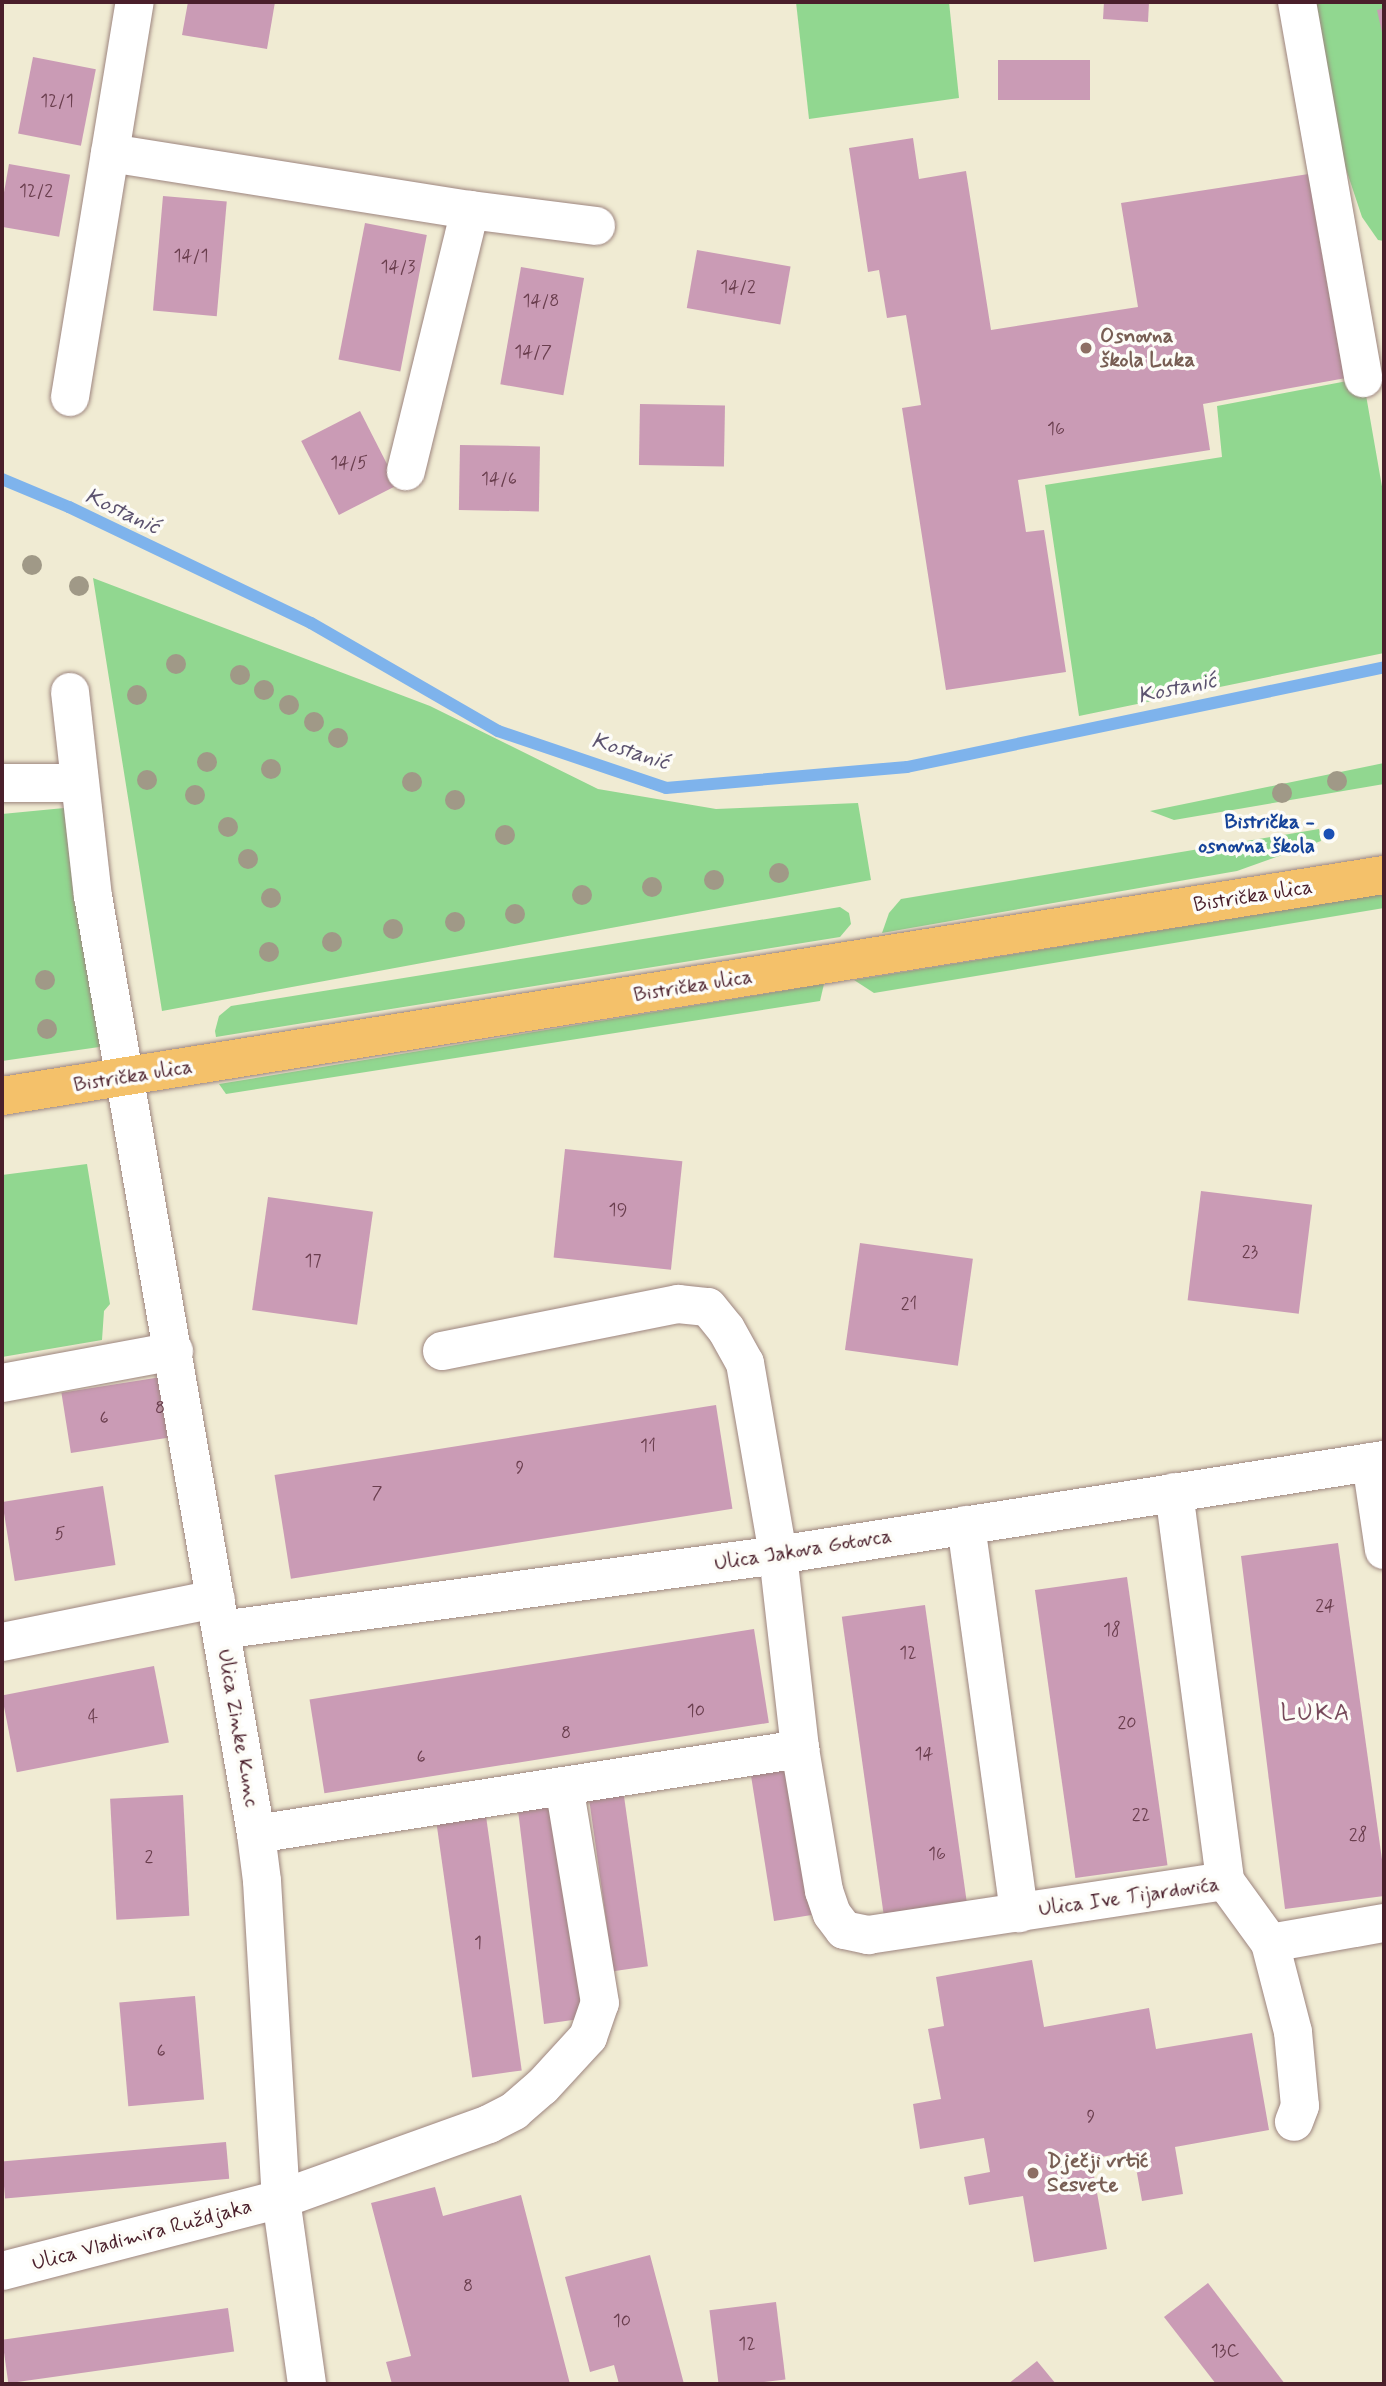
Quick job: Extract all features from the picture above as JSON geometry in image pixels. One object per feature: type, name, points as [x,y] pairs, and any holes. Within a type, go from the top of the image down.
[{"type":"main road","name":"Bistrička ulica","points":[[2,1096],[1384,874]]},
{"type":"street","points":[[70,397],[135,2]]},
{"type":"street","points":[[1297,2],[1363,378]]},
{"type":"street","points":[[110,153],[470,210],[596,226]]},
{"type":"street","points":[[406,471],[470,210]]},
{"type":"street","name":"Ulica Zinke Kunc","points":[[69,692],[93,896],[256,1834],[262,1881],[281,2199],[307,2384]]},
{"type":"street","points":[[2,783],[79,783]]},
{"type":"street","points":[[256,1834],[800,1749],[778,1555],[745,1363],[726,1329],[708,1307],[678,1304],[443,1351]]},
{"type":"street","points":[[2,1383],[174,1351]]},
{"type":"street","points":[[1378,1461],[1384,1550]]},
{"type":"street","name":"Ulica Jakova Gotovca","points":[[2,1642],[218,1614],[778,1555],[1378,1461]]},
{"type":"street","points":[[1174,1492],[1225,1881]]},
{"type":"street","points":[[966,1525],[1019,1913]]},
{"type":"street","name":"Ulica Ive Tijardovića","points":[[800,1749],[824,1891],[831,1914],[844,1930],[868,1935],[1225,1881],[1270,1943]]},
{"type":"street","name":"Ulica Vladimira Ruždjaka","points":[[2,2271],[281,2199],[489,2124],[514,2111],[542,2087],[587,2037],[600,2003],[564,1786]]},
{"type":"street","points":[[1294,2122],[1300,2106],[1293,2032],[1270,1943],[1384,1923]]},
{"type":"green space","points":[[796,2],[949,2],[959,98],[809,119]]},
{"type":"green space","points":[[1316,2],[1384,2],[1384,241],[1378,240],[1362,217],[1345,166]]},
{"type":"green space","points":[[1363,378],[1384,498],[1384,653],[1079,716],[1045,485],[1222,457],[1217,406]]},
{"type":"green space","points":[[93,578],[430,706],[598,789],[716,809],[858,803],[871,880],[162,1011]]},
{"type":"green space","points":[[1384,763],[1384,784],[1174,820],[1150,811]]},
{"type":"green space","points":[[85,806],[120,1044],[2,1061],[2,814]]},
{"type":"green space","points":[[1319,829],[1321,841],[1237,871],[882,933],[889,913],[901,899]]},
{"type":"green space","points":[[1384,894],[1384,908],[874,993],[854,980]]},
{"type":"green space","points":[[840,907],[849,913],[851,924],[840,937],[216,1037],[219,1016],[231,1006]]},
{"type":"green space","points":[[824,984],[820,1001],[226,1094],[219,1084]]},
{"type":"green space","points":[[87,1164],[110,1304],[104,1311],[102,1340],[2,1357],[2,1175]]},
{"type":"building","points":[[188,2],[275,2],[267,49],[182,35]]},
{"type":"building","points":[[1104,2],[1149,2],[1148,22],[1103,19]]},
{"type":"building","points":[[1384,8],[1384,36],[1383,37],[1377,10]]},
{"type":"building","points":[[33,57],[96,69],[81,146],[18,134]]},
{"type":"building","points":[[998,60],[1090,60],[1090,100],[998,100]]},
{"type":"building","points":[[913,138],[919,179],[966,171],[991,330],[1138,307],[1121,203],[1315,173],[1346,378],[1203,404],[1210,450],[1018,480],[1026,532],[1044,530],[1066,672],[946,690],[902,408],[921,405],[906,315],[887,318],[879,270],[868,272],[849,148]]},
{"type":"building","points":[[9,164],[70,175],[59,237],[2,227],[2,204]]},
{"type":"building","points":[[163,196],[227,202],[217,316],[153,311]]},
{"type":"building","points":[[365,223],[427,235],[400,371],[338,359]]},
{"type":"building","points":[[697,250],[791,266],[780,325],[687,308]]},
{"type":"building","points":[[521,267],[584,278],[563,395],[500,384]]},
{"type":"building","points":[[640,404],[725,405],[724,466],[639,465]]},
{"type":"building","points":[[360,411],[398,485],[339,515],[301,441]]},
{"type":"building","points":[[460,445],[540,446],[539,511],[459,510]]},
{"type":"building","points":[[565,1149],[682,1161],[671,1270],[554,1257]]},
{"type":"building","points":[[1201,1191],[1312,1205],[1299,1314],[1188,1300]]},
{"type":"building","points":[[268,1197],[373,1212],[357,1325],[252,1310]]},
{"type":"building","points":[[860,1243],[973,1259],[958,1366],[845,1350]]},
{"type":"building","points":[[174,1375],[184,1435],[71,1453],[61,1393]]},
{"type":"building","points":[[716,1405],[732,1509],[291,1579],[275,1475]]},
{"type":"building","points":[[103,1486],[116,1565],[15,1581],[2,1502]]},
{"type":"building","points":[[1338,1543],[1384,1874],[1384,1896],[1285,1909],[1241,1556]]},
{"type":"building","points":[[1127,1577],[1167,1865],[1075,1878],[1035,1590]]},
{"type":"building","points":[[925,1605],[967,1902],[884,1914],[842,1617]]},
{"type":"building","points":[[754,1629],[769,1723],[324,1793],[310,1699]]},
{"type":"building","points":[[154,1666],[169,1743],[17,1772],[2,1696]]},
{"type":"building","points":[[787,1760],[812,1915],[774,1921],[749,1766]]},
{"type":"building","points":[[623,1789],[648,1966],[613,1971],[588,1794]]},
{"type":"building","points":[[183,1795],[189,1916],[116,1920],[110,1799]]},
{"type":"building","points":[[554,1797],[587,2018],[544,2024],[517,1802]]},
{"type":"building","points":[[485,1809],[522,2070],[472,2077],[435,1816]]},
{"type":"building","points":[[1032,1960],[1044,2027],[1149,2008],[1156,2049],[1252,2033],[1269,2130],[1175,2147],[1183,2194],[1142,2201],[1133,2151],[1091,2159],[1107,2249],[1034,2262],[1023,2196],[969,2205],[964,2177],[990,2172],[984,2138],[920,2149],[913,2104],[941,2099],[928,2029],[944,2026],[936,1977]]},
{"type":"building","points":[[195,1996],[204,2100],[128,2106],[119,2003]]},
{"type":"building","points":[[226,2142],[229,2179],[5,2198],[2,2162]]},
{"type":"building","points":[[435,2187],[443,2216],[521,2195],[570,2384],[392,2384],[386,2362],[411,2356],[371,2203]]},
{"type":"building","points":[[650,2255],[684,2384],[619,2384],[614,2365],[590,2372],[565,2277]]},
{"type":"building","points":[[1208,2283],[1285,2384],[1216,2384],[1164,2317]]},
{"type":"building","points":[[776,2302],[786,2379],[719,2384],[709,2310]]},
{"type":"building","points":[[228,2308],[234,2352],[8,2383],[2,2340]]},
{"type":"building","points":[[1037,2361],[1056,2384],[1008,2384]]},
{"type":"waterway","name":"Kostanić","points":[[2,479],[69,507],[311,623],[498,731],[666,788],[907,767],[1384,667]]},
{"type":"place","name":"Osnovna škola Luka","points":[[1086,348]]},
{"type":"place","name":"Bistrička - osnovna škola","points":[[1329,834]]},
{"type":"place","name":"Dječji vrtić Sesvete","points":[[1033,2173]]},
{"type":"district","name":"LUKA","points":[[1316,1714]]}]
